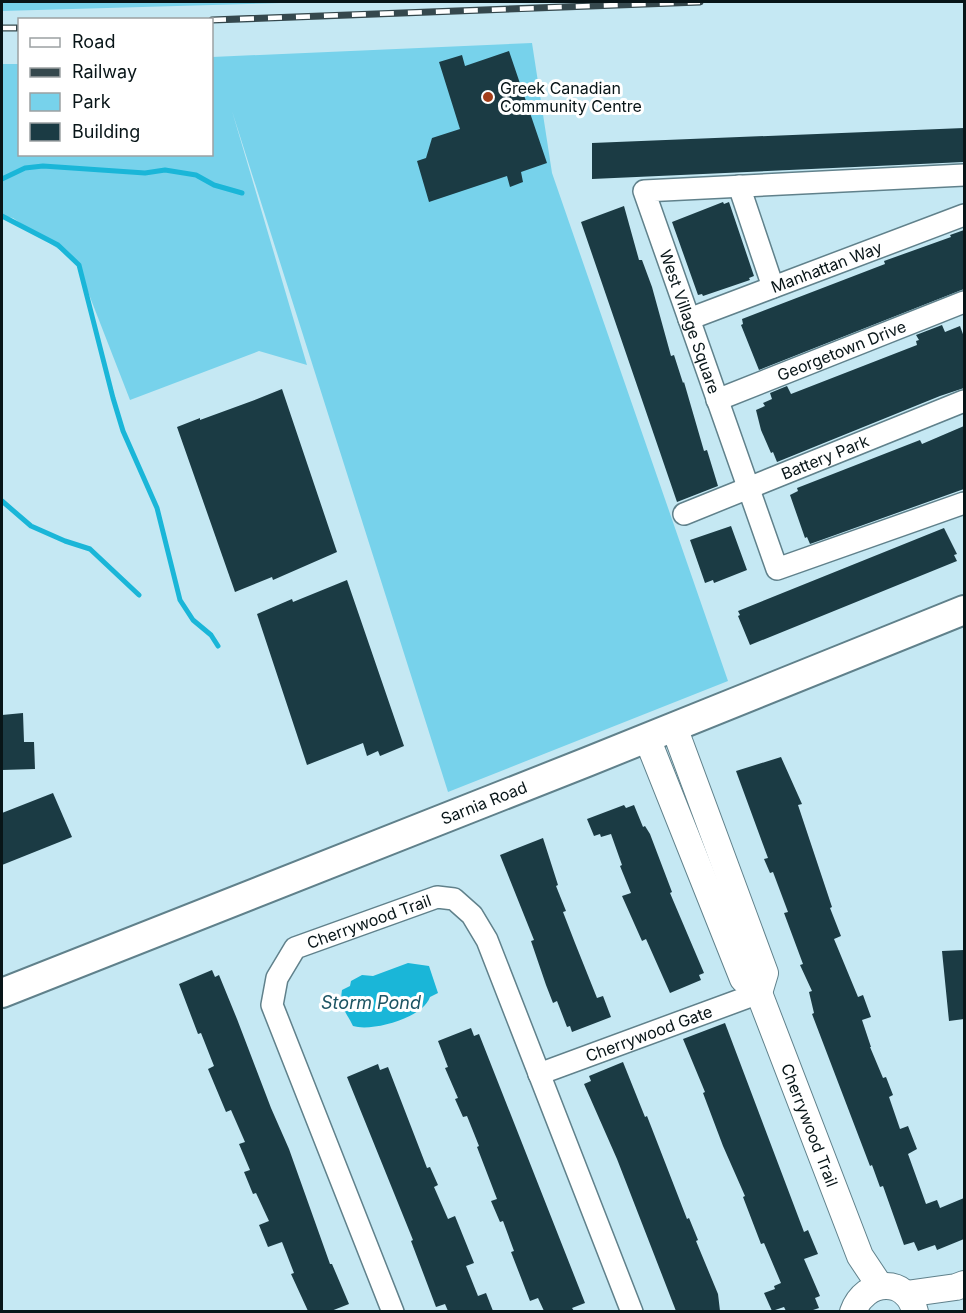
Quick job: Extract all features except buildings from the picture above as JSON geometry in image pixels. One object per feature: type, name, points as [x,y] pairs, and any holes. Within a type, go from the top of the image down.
[{"type":"main road","name":"Sarnia Road","points":[[2,993],[964,610]]},
{"type":"street","name":"West Village Square","points":[[964,175],[644,191],[777,569],[964,505]]},
{"type":"street","points":[[740,186],[773,287]]},
{"type":"street","name":"Manhattan Way","points":[[689,319],[964,215]]},
{"type":"street","name":"Georgetown Drive","points":[[717,400],[964,302]]},
{"type":"street","name":"Battery Park","points":[[684,514],[964,401]]},
{"type":"street","name":"Cherrywood Trail","points":[[674,727],[765,973],[759,993]]},
{"type":"street","name":"Cherrywood Trail","points":[[647,738],[743,979],[759,993],[860,1256],[865,1298]]},
{"type":"street","name":"Cherrywood Trail","points":[[393,1311],[272,1005],[277,978],[295,948],[437,897],[454,899],[472,915],[487,940],[632,1311]]},
{"type":"street","name":"Cherrywood Gate","points":[[539,1074],[759,993]]},
{"type":"street","points":[[865,1298],[894,1287],[911,1303],[960,1285]]},
{"type":"street","points":[[927,1311],[960,1285]]},
{"type":"green space","points":[[2,2],[318,2],[2,11]]},
{"type":"green space","points":[[532,43],[552,173],[728,681],[448,792],[232,111],[307,365],[259,351],[130,400],[76,261],[13,218],[2,216],[2,64],[18,64],[18,156],[213,156],[213,57]]},
{"type":"water","name":"Storm Pond","points":[[408,963],[429,966],[438,993],[430,997],[418,1011],[396,1022],[372,1027],[353,1026],[342,1005],[342,990],[362,975],[373,976]]},
{"type":"waterway","points":[[2,179],[25,168],[43,166],[145,173],[165,170],[196,175],[214,185],[242,193]]},
{"type":"waterway","points":[[2,216],[58,245],[79,265],[113,398],[123,431],[157,508],[180,600],[193,620],[211,635],[218,646]]},
{"type":"waterway","points":[[2,501],[31,526],[90,549],[139,595]]},
{"type":"railway","points":[[213,20],[700,2]]},
{"type":"railway","points":[[2,28],[18,28]]},
{"type":"place","name":"Greek Canadian Community Centre","points":[[488,97]]}]
